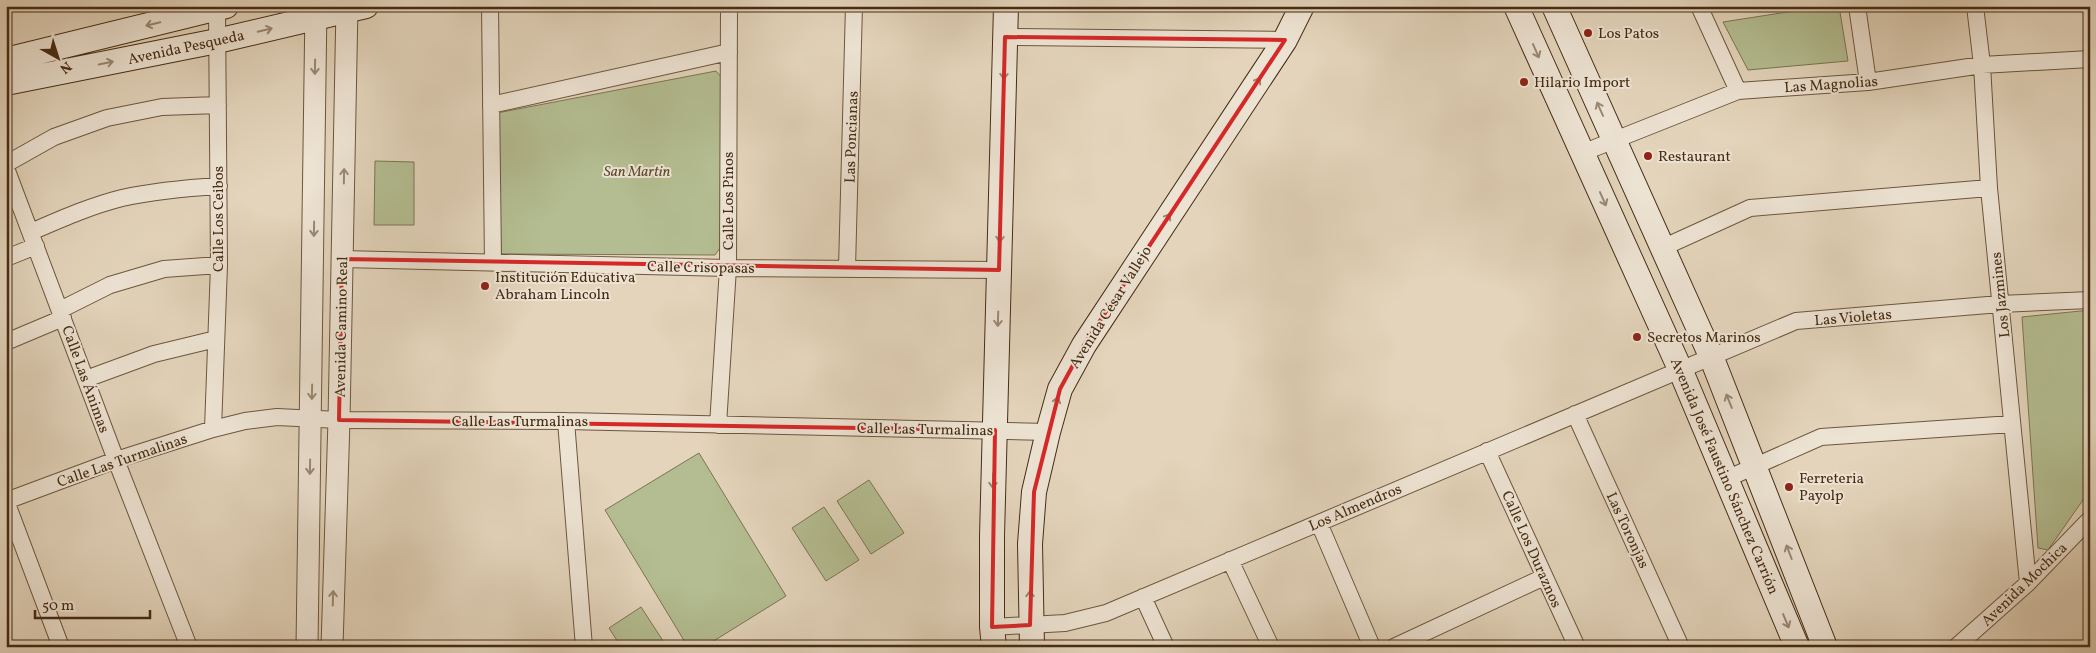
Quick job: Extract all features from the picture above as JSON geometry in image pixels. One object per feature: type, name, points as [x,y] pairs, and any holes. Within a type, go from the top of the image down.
[{"type":"main road","points":[[993,637],[994,430],[1006,6]]},
{"type":"main road","name":"Avenida César Vallejo","points":[[1031,636],[1030,544],[1034,492],[1060,390],[1084,345],[1285,40],[1302,6]]},
{"type":"main road","name":"Avenida José Faustino Sánchez Carrión","points":[[1516,6],[1680,369],[1797,647]]},
{"type":"main road","name":"Avenida José Faustino Sánchez Carrión","points":[[1554,6],[1711,356],[1825,647]]},
{"type":"main road","name":"Avenida Pesqueda","points":[[6,60],[222,7]]},
{"type":"main road","name":"Avenida Pesqueda","points":[[6,83],[217,41],[316,12],[353,8]]},
{"type":"street","points":[[490,6],[493,263]]},
{"type":"street","name":"Calle Los Pinos","points":[[718,425],[728,268],[729,6]]},
{"type":"street","name":"Las Poncianas","points":[[847,268],[854,6]]},
{"type":"street","points":[[1699,6],[1738,91]]},
{"type":"street","points":[[1857,6],[1868,82]]},
{"type":"street","name":"Los Jazmines","points":[[1975,6],[1982,65],[1989,188],[2028,583]]},
{"type":"street","name":"Calle Los Ceibos","points":[[213,429],[219,265],[217,41],[222,7]]},
{"type":"street","name":"Avenida Camino Real","points":[[332,647],[342,260],[353,8]]},
{"type":"street","name":"Avenida Camino Real","points":[[307,647],[312,419],[316,12]]},
{"type":"street","points":[[1005,37],[1285,40]]},
{"type":"street","points":[[491,105],[729,52]]},
{"type":"street","name":"Las Magnolias","points":[[1582,153],[1738,91],[1868,82],[1982,65],[2090,59]]},
{"type":"street","points":[[6,164],[54,137],[107,118],[162,107],[218,105]]},
{"type":"street","name":"Calle Las Ánimas","points":[[6,168],[189,647]]},
{"type":"street","points":[[6,258],[75,213],[122,198],[170,190],[219,186]]},
{"type":"street","points":[[1662,248],[1750,208],[1989,188]]},
{"type":"street","name":"Calle Crisopasas","points":[[342,260],[728,268],[999,270]]},
{"type":"street","points":[[6,342],[62,314],[110,285],[164,270],[219,265]]},
{"type":"street","name":"Las Violetas","points":[[1711,356],[1796,322],[2000,304],[2090,300]]},
{"type":"street","points":[[86,379],[154,354],[216,339]]},
{"type":"street","name":"Los Almendros","points":[[993,637],[1031,636],[1065,623],[1106,613],[1711,356]]},
{"type":"street","name":"Las Toronjas","points":[[1575,414],[1681,647]]},
{"type":"street","name":"Calle Las Turmalinas","points":[[6,501],[116,460],[213,429],[244,421],[277,417],[339,420],[566,421],[1048,432]]},
{"type":"street","points":[[566,421],[584,647]]},
{"type":"street","points":[[1726,479],[1821,437],[2012,424]]},
{"type":"street","name":"Calle Los Duraznos","points":[[1487,451],[1577,647]]},
{"type":"street","points":[[6,501],[60,647]]},
{"type":"street","name":"Avenida Mochica","points":[[1956,647],[2028,583],[2090,519]]},
{"type":"street","points":[[1319,523],[1372,647]]},
{"type":"street","points":[[1230,560],[1271,647]]},
{"type":"street","points":[[1394,647],[1544,577]]},
{"type":"street","points":[[1143,597],[1166,647]]},
{"type":"highlighted area","points":[[1005,37],[1285,40],[1084,345],[1060,389],[1034,492],[1030,625],[992,627],[995,430],[339,420],[342,259],[999,270]]},
{"type":"green space","points":[[1826,6],[1839,6],[1848,61],[1748,70],[1723,22]]},
{"type":"green space","name":"San Martin","points":[[716,71],[723,79],[720,248],[715,255],[501,254],[497,113]]},
{"type":"green space","points":[[375,161],[414,162],[414,225],[374,225]]},
{"type":"green space","points":[[2090,310],[2090,490],[2048,550],[2038,548],[2022,317]]},
{"type":"green space","points":[[699,453],[786,596],[704,647],[688,647],[605,510]]},
{"type":"green space","points":[[869,480],[904,533],[871,554],[837,501]]},
{"type":"green space","points":[[824,507],[859,560],[826,581],[792,528]]},
{"type":"green space","points":[[641,607],[667,647],[621,647],[609,628]]},
{"type":"place","name":"Los Patos","points":[[1588,33]]},
{"type":"place","name":"Hilario Import","points":[[1524,82]]},
{"type":"place","name":"Restaurant","points":[[1648,156]]},
{"type":"place","name":"Institución Educativa Abraham Lincoln","points":[[485,286]]},
{"type":"place","name":"Secretos Marinos","points":[[1637,337]]},
{"type":"place","name":"Ferreteria Payolp","points":[[1789,487]]}]
